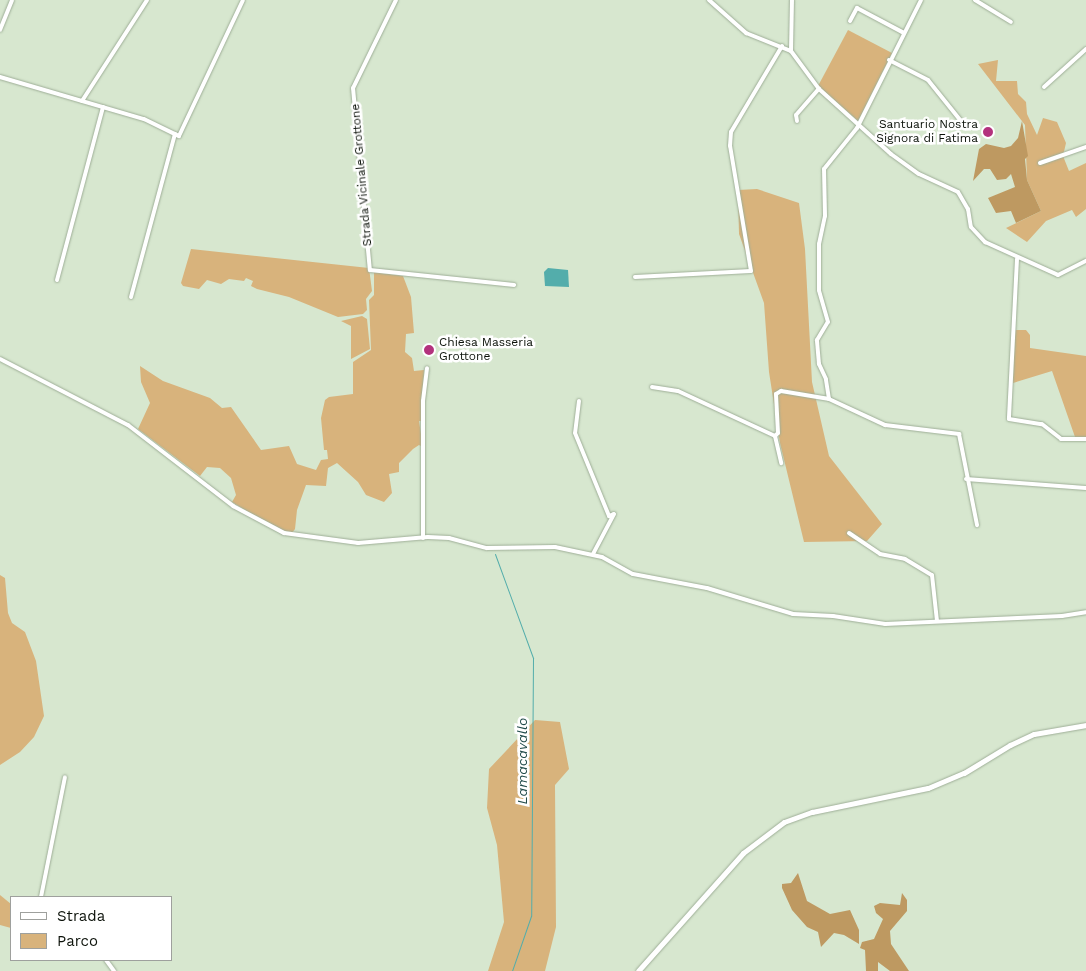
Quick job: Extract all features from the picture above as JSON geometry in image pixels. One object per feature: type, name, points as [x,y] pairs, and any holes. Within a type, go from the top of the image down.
[{"type":"street","points":[[0,30],[12,0]]},
{"type":"street","points":[[82,101],[147,0]]},
{"type":"street","points":[[0,77],[144,119],[179,136],[243,0]]},
{"type":"street","name":"Strada Vicinale Grottone","points":[[396,0],[353,88],[370,270],[514,286]]},
{"type":"street","points":[[708,0],[746,33],[791,51],[819,89],[858,121],[891,154],[912,169],[958,192],[968,209],[971,227],[985,242],[1017,259],[1058,275],[1086,261]]},
{"type":"street","points":[[791,51],[792,0]]},
{"type":"street","points":[[829,399],[826,378],[819,364],[817,340],[828,322],[819,290],[819,244],[825,216],[824,171],[853,133],[921,0]]},
{"type":"street","points":[[975,0],[1011,22]]},
{"type":"street","points":[[850,20],[857,8],[904,33]]},
{"type":"street","points":[[635,277],[751,271],[730,146],[731,132],[782,46]]},
{"type":"street","points":[[1044,88],[1086,49]]},
{"type":"street","points":[[889,60],[928,80],[965,126]]},
{"type":"street","points":[[797,121],[796,116],[819,89]]},
{"type":"street","points":[[57,280],[103,107]]},
{"type":"street","points":[[131,297],[175,134]]},
{"type":"street","points":[[1040,163],[1086,147]]},
{"type":"street","points":[[1017,259],[1009,419],[1042,424],[1061,439],[1086,439]]},
{"type":"street","points":[[0,359],[128,425],[234,506],[284,533],[358,543],[449,538],[487,548],[555,547],[577,554],[593,554],[633,574],[707,588],[793,614],[833,616],[885,624],[1062,616],[1086,612]]},
{"type":"street","points":[[423,538],[423,401],[427,368]]},
{"type":"street","points":[[652,387],[678,391],[775,436]]},
{"type":"street","points":[[782,463],[775,436],[778,433],[775,404],[777,392],[800,392],[823,400],[829,399],[885,425],[959,434],[966,478],[977,525]]},
{"type":"street","points":[[579,401],[575,433],[609,516],[614,514],[593,554]]},
{"type":"street","points":[[966,478],[1086,488]]},
{"type":"street","points":[[849,533],[880,554],[905,559],[932,576],[937,621]]},
{"type":"street","points":[[638,971],[743,853],[784,822],[812,812],[928,788],[964,773],[1010,745],[1034,734],[1086,725]]},
{"type":"street","points":[[41,896],[65,777]]},
{"type":"green space","points":[[848,30],[892,53],[858,121],[818,86]]},
{"type":"green space","points":[[998,60],[996,81],[1017,81],[1018,94],[1026,102],[1027,114],[1037,135],[1043,118],[1057,122],[1066,143],[1063,156],[1069,171],[1086,163],[1086,209],[1076,217],[1072,210],[1046,221],[1027,242],[1006,228],[1041,211],[1027,180],[1025,125],[978,64]]},
{"type":"green space","points":[[757,189],[799,203],[805,249],[812,382],[829,456],[882,524],[867,541],[804,542],[780,443],[769,372],[764,303],[739,234],[738,190]]},
{"type":"green space","points":[[191,249],[369,268],[372,291],[366,299],[367,310],[363,314],[338,317],[289,297],[257,289],[251,286],[253,281],[246,278],[244,281],[229,279],[221,284],[207,280],[199,289],[183,286],[181,283]]},
{"type":"green space","points":[[374,272],[403,276],[411,297],[414,333],[406,334],[405,352],[412,358],[414,371],[424,370],[422,421],[419,421],[423,447],[419,445],[413,449],[399,463],[399,472],[389,474],[392,493],[384,502],[366,495],[358,482],[337,463],[328,468],[326,486],[306,485],[297,510],[295,529],[292,533],[285,531],[272,527],[232,502],[236,495],[231,478],[220,468],[207,467],[200,476],[138,429],[150,403],[141,382],[140,366],[163,381],[210,398],[222,408],[231,407],[261,450],[289,446],[297,464],[316,470],[321,460],[328,459],[327,450],[324,450],[321,418],[325,400],[329,397],[353,394],[353,362],[371,350],[369,300],[374,295]]},
{"type":"green space","points":[[362,316],[367,319],[370,349],[351,359],[351,326],[341,321]]},
{"type":"green space","points":[[1014,330],[1026,330],[1030,335],[1030,348],[1086,356],[1086,437],[1075,437],[1052,371],[1013,383]]},
{"type":"green space","points":[[0,575],[5,578],[8,613],[12,623],[25,632],[36,661],[44,716],[34,737],[20,752],[0,765]]},
{"type":"green space","points":[[535,720],[560,722],[569,769],[555,785],[556,927],[545,971],[488,971],[504,922],[497,845],[487,808],[489,769]]},
{"type":"green space","points":[[0,895],[10,903],[10,928],[0,925]]},
{"type":"shaded area","points":[[1022,121],[1028,156],[1025,159],[1027,180],[1041,211],[1016,223],[1011,211],[996,213],[988,198],[1015,187],[1011,174],[1006,179],[997,180],[990,169],[984,169],[973,181],[979,149],[986,144],[1004,148],[1011,146],[1018,138]]},
{"type":"shaded area","points":[[798,873],[807,901],[830,914],[850,910],[859,930],[859,944],[844,935],[834,933],[821,947],[818,932],[807,927],[792,910],[782,888],[782,884],[791,883]]},
{"type":"shaded area","points":[[902,893],[907,900],[907,911],[890,931],[891,944],[909,971],[890,971],[878,962],[878,971],[866,971],[865,950],[860,948],[862,942],[874,939],[883,919],[876,913],[874,906],[880,903],[900,905]]},
{"type":"water","points":[[548,268],[568,270],[569,287],[545,286],[544,272]]},
{"type":"waterway","name":"Lamacavallo","points":[[495,554],[533,658],[531,916],[512,971]]},
{"type":"place","name":"Santuario Nostra Signora di Fatima","points":[[988,132]]},
{"type":"place","name":"Chiesa Masseria Grottone","points":[[429,350]]}]
